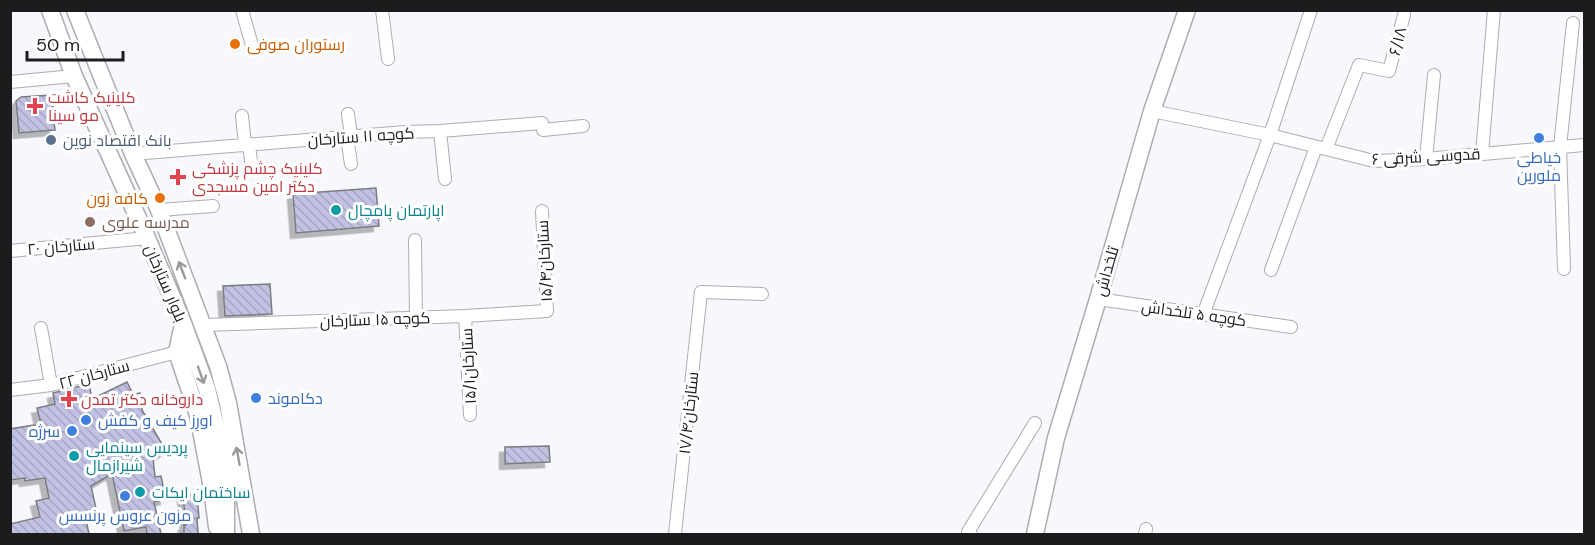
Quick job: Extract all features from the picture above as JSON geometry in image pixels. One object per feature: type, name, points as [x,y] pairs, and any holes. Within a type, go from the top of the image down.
[{"type":"main road","name":"بلوار ستارخان","points":[[50,10],[74,75],[183,323],[207,389],[226,480],[226,534]]},
{"type":"main road","name":"بلوار ستارخان","points":[[75,10],[133,154],[159,210],[218,366],[228,403],[251,534]]},
{"type":"main road","name":"تلخداش","points":[[1035,534],[1056,438],[1152,111],[1187,10]]},
{"type":"main road","points":[[183,323],[177,352],[198,415],[218,534]]},
{"type":"street","points":[[242,10],[253,49]]},
{"type":"street","points":[[382,10],[388,59]]},
{"type":"street","points":[[1203,315],[1270,135],[1311,10]]},
{"type":"street","points":[[1482,154],[1494,10]]},
{"type":"street","name":"۶/۱۸","points":[[1321,148],[1359,65],[1389,71],[1404,15]]},
{"type":"street","points":[[1564,269],[1560,147],[1573,23]]},
{"type":"street","points":[[10,82],[74,75]]},
{"type":"street","points":[[1426,159],[1434,75]]},
{"type":"street","name":"قدوسی شرقی ۶","points":[[1152,111],[1270,135],[1374,161],[1426,159],[1584,145]]},
{"type":"street","points":[[348,114],[351,164]]},
{"type":"street","points":[[242,116],[252,169]]},
{"type":"street","name":"کوچه ۱۱ ستارخان","points":[[133,154],[542,123],[543,130],[584,126]]},
{"type":"street","points":[[440,131],[445,179]]},
{"type":"street","points":[[1271,270],[1321,148]]},
{"type":"street","points":[[159,210],[213,206]]},
{"type":"street","name":"ستارخان۱۵/۴","points":[[542,211],[547,311]]},
{"type":"street","name":"۲۰ ستارخان","points":[[10,251],[147,238]]},
{"type":"street","points":[[415,240],[416,318]]},
{"type":"street","name":"ستارخان۱۷/۴","points":[[675,534],[701,292],[762,294]]},
{"type":"street","name":"کوچه ۵ تلخداش","points":[[1098,299],[1291,327]]},
{"type":"street","name":"کوچه ۱۵ ستارخان","points":[[204,325],[547,311]]},
{"type":"street","name":"ستارخان۱۵/۱","points":[[465,316],[471,415]]},
{"type":"street","points":[[41,328],[51,385]]},
{"type":"street","name":"۲۲ ستارخان","points":[[10,390],[51,385],[177,352]]},
{"type":"street","points":[[971,534],[968,532],[1035,423]]},
{"type":"building","points":[[52,95],[55,130],[19,133],[16,101],[21,97]]},
{"type":"building","name":"اپارتمان پامچال","points":[[376,188],[379,226],[296,233],[293,194]]},
{"type":"building","points":[[270,284],[272,314],[225,316],[223,286]]},
{"type":"building","points":[[127,382],[133,394],[140,393],[142,410],[166,451],[153,458],[155,477],[161,476],[166,499],[154,502],[161,534],[147,534],[146,527],[124,531],[112,474],[91,486],[97,513],[85,515],[89,534],[10,534],[10,524],[40,517],[36,501],[49,498],[45,478],[25,481],[25,478],[10,480],[10,429],[41,424],[37,408],[55,404],[53,393],[89,384],[92,399]]},
{"type":"building","points":[[549,446],[550,462],[505,464],[505,447]]},
{"type":"building","points":[[197,494],[198,534],[184,534],[184,525],[186,525],[183,496]]},
{"type":"place","name":"رستوران صوفی","points":[[235,44]]},
{"type":"place","name":"کلینیک کاشت مو سینا","points":[[35,106]]},
{"type":"place","name":"خیاطی ملورین","points":[[1539,138]]},
{"type":"place","name":"بانک اقتصاد نوین","points":[[51,140]]},
{"type":"place","name":"کلینیک چشم پزشکی دکتر امین مسجدی","points":[[178,177]]},
{"type":"place","name":"کافه زون","points":[[160,198]]},
{"type":"place","name":"اپارتمان پامچال","points":[[336,210]]},
{"type":"place","name":"مدرسه علوی","points":[[90,222]]},
{"type":"place","name":"دکاموند","points":[[256,398]]},
{"type":"place","name":"داروخانه دکتر تمدن","points":[[69,399]]},
{"type":"place","name":"اورِز کیف و کفش","points":[[86,420]]},
{"type":"place","name":"سرژه","points":[[72,431]]},
{"type":"place","name":"پردیس سینمایی شیرازمال","points":[[74,456]]},
{"type":"place","name":"ساختمان ایکات","points":[[140,492]]},
{"type":"place","name":"مزون عروس پرنسس","points":[[125,496]]}]
